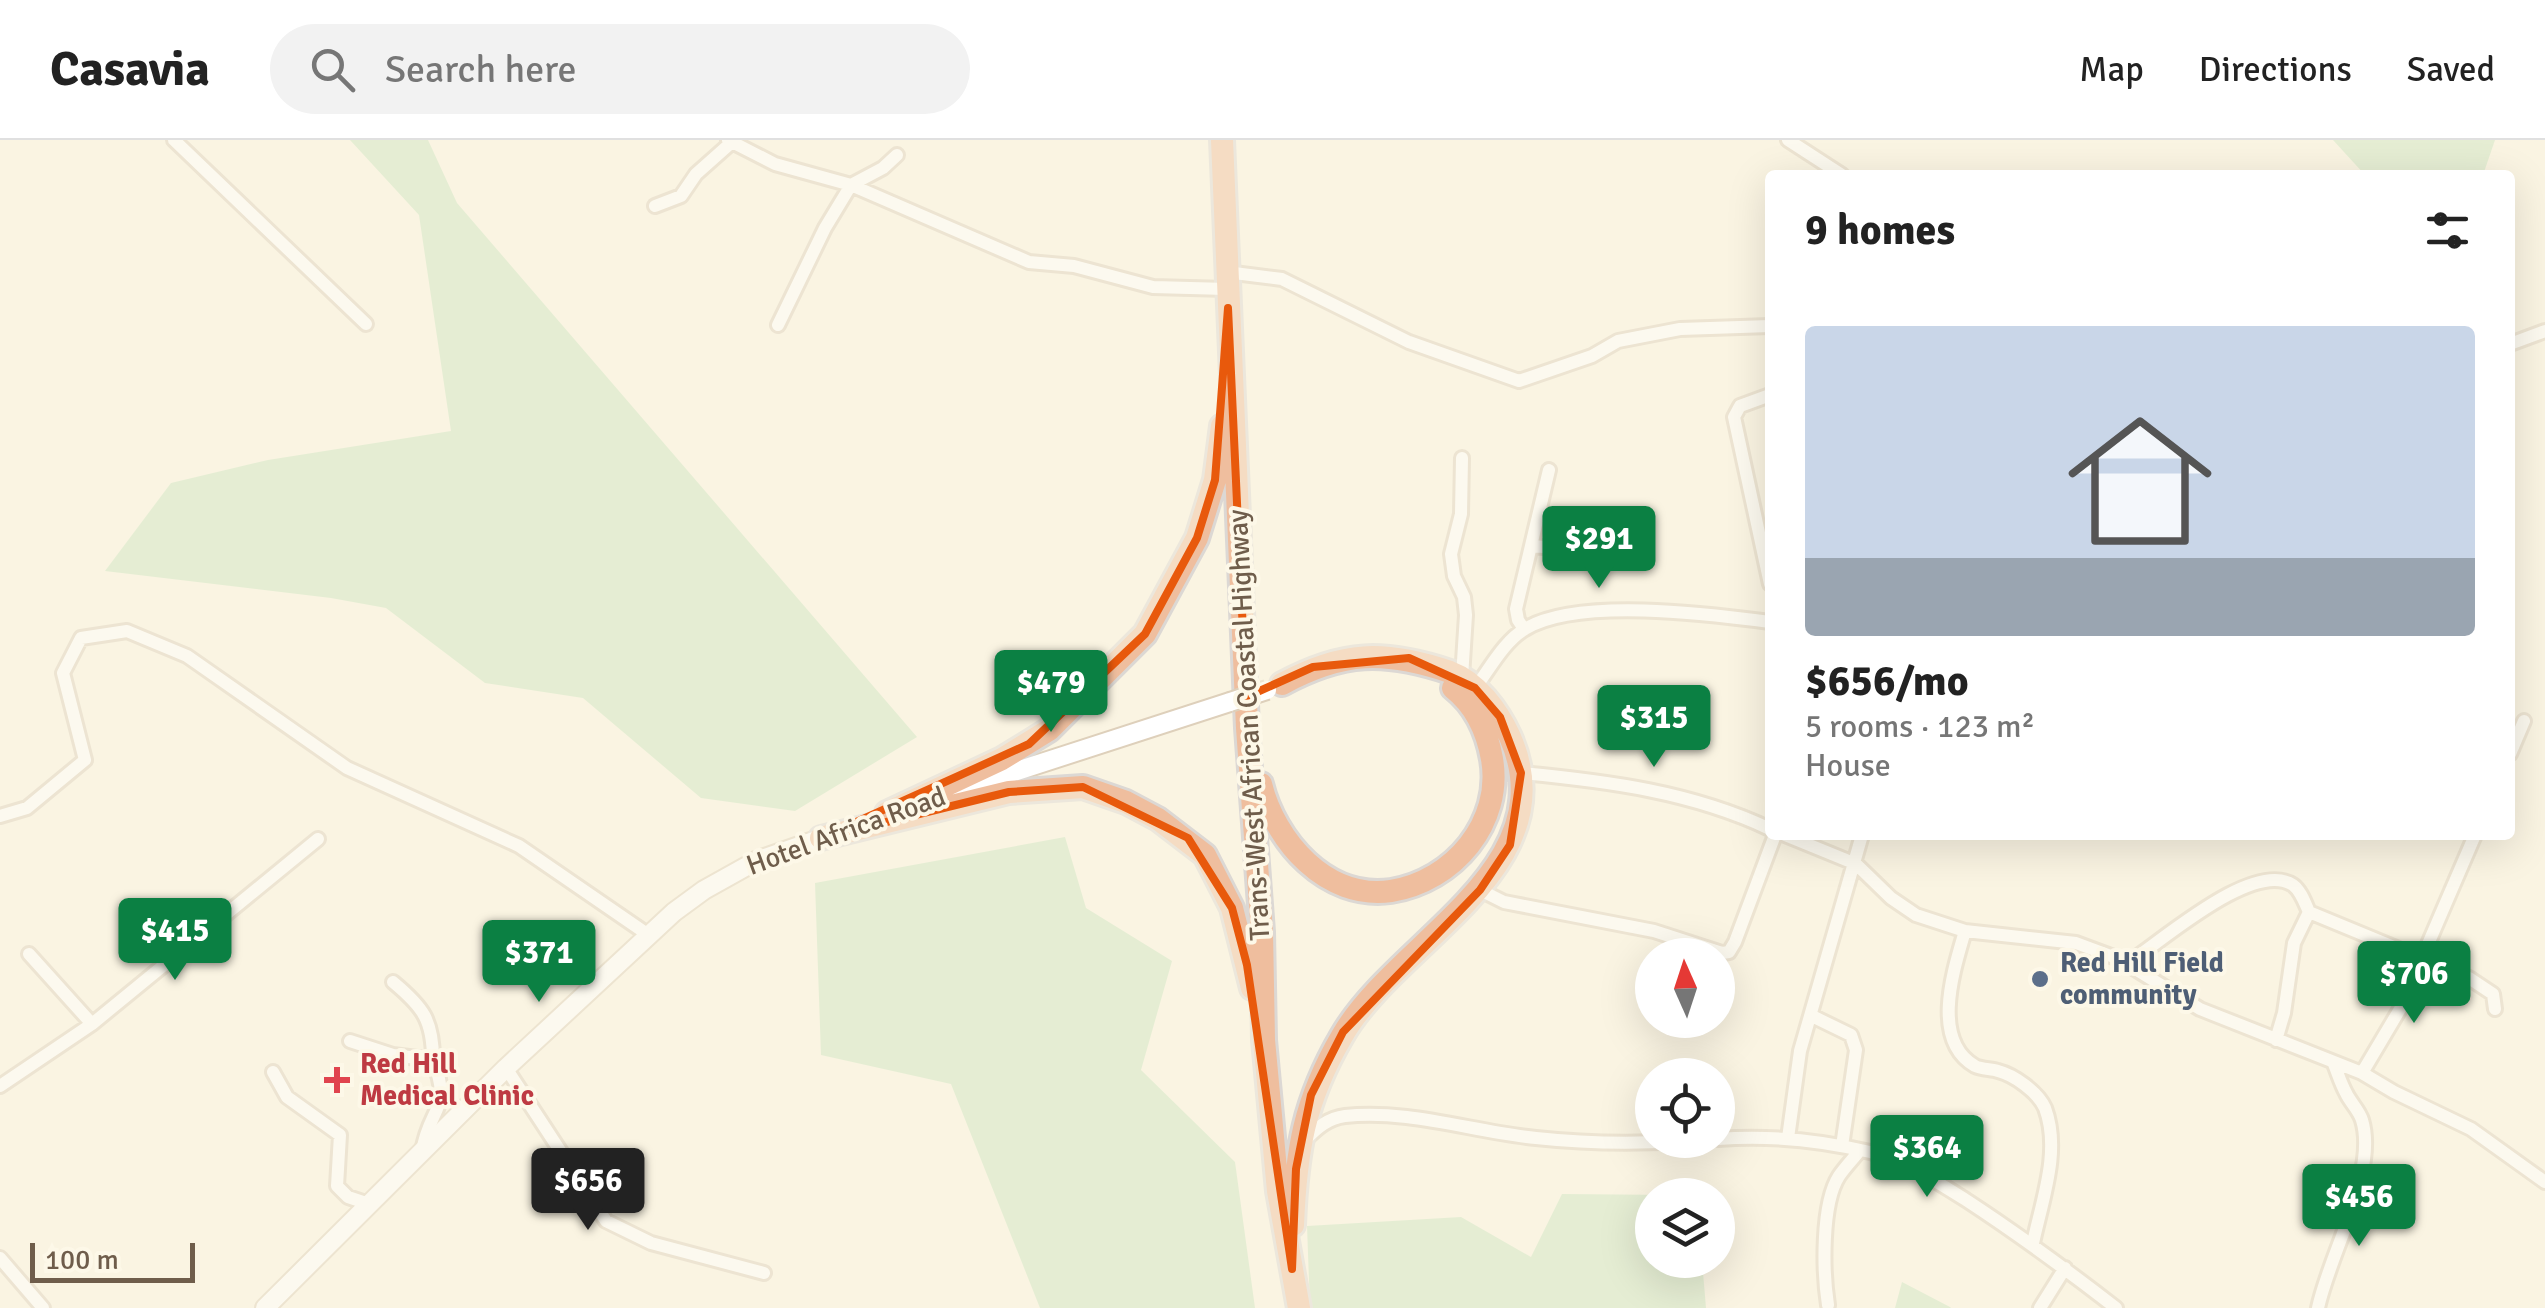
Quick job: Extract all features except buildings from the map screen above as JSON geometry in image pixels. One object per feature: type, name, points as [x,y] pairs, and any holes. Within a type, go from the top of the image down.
[{"type":"highway","name":"Trans-West African Coastal Highway","points":[[1222,140],[1248,728],[1262,932],[1264,1040],[1278,1191],[1299,1308]]},
{"type":"highway","points":[[886,813],[1002,759],[1048,730],[1144,634],[1197,538],[1215,480],[1223,415],[1227,290]]},
{"type":"highway","points":[[1274,687],[1313,668],[1380,655],[1409,658],[1469,682],[1500,717],[1521,773],[1520,810],[1510,845],[1480,890],[1392,974],[1344,1032],[1312,1095],[1296,1169],[1292,1269]]},
{"type":"highway","points":[[1248,728],[1275,825],[1310,865],[1333,882],[1390,891],[1426,879],[1478,838],[1490,806],[1494,771],[1487,733],[1466,698],[1442,680],[1412,668],[1384,664],[1316,672],[1274,687]]},
{"type":"highway","points":[[821,838],[1009,792],[1082,787],[1126,802],[1188,838],[1205,855],[1232,908],[1264,1040]]},
{"type":"street","points":[[174,140],[366,324]]},
{"type":"street","points":[[1788,140],[1834,170]]},
{"type":"street","points":[[655,206],[681,196],[696,174],[730,141],[775,164],[851,185],[1029,262],[1074,266],[1153,287],[1227,290],[1282,279],[1409,342],[1519,381],[1592,356],[1618,340],[1680,329],[1765,326]]},
{"type":"street","points":[[778,325],[851,185],[883,168],[897,155]]},
{"type":"street","points":[[2515,342],[2545,331]]},
{"type":"street","points":[[1764,530],[1734,418],[1740,406],[1765,398]]},
{"type":"street","points":[[1462,458],[1461,514],[1451,554],[1454,576],[1464,597],[1469,682]]},
{"type":"street","points":[[1524,629],[1516,609],[1549,470]]},
{"type":"street","points":[[1532,546],[1640,555]]},
{"type":"street","points":[[1469,682],[1524,629],[1569,613],[1684,611],[1765,621]]},
{"type":"street","points":[[0,816],[27,808],[85,760],[63,672],[81,638],[127,632],[187,656],[347,768],[519,846],[650,936]]},
{"type":"street","name":"Hotel Africa Road","points":[[266,1308],[506,1068],[674,912],[704,890],[756,860],[886,813],[1274,687]]},
{"type":"street","points":[[2515,743],[2524,722]]},
{"type":"street","points":[[1521,773],[1597,780],[1688,798],[1765,827]]},
{"type":"street","points":[[0,1086],[92,1024],[318,839]]},
{"type":"street","points":[[1480,890],[1504,902],[1654,931],[1728,952],[1773,840]]},
{"type":"street","points":[[1796,840],[1856,864],[1916,916],[1965,931],[2076,943],[2128,963],[2200,1010],[2362,1073],[2470,1129],[2545,1182]]},
{"type":"street","points":[[1788,1138],[1800,1051],[1861,840]]},
{"type":"street","points":[[2362,1073],[2400,1009],[2473,840]]},
{"type":"street","points":[[2128,963],[2182,921],[2228,894],[2278,880],[2292,884],[2300,892],[2309,912],[2485,986],[2493,994],[2495,1009]]},
{"type":"street","points":[[2276,1040],[2294,942],[2309,912]]},
{"type":"street","points":[[1965,931],[1948,1006],[1954,1042],[1976,1066],[2004,1072],[2018,1080],[2042,1101],[2046,1111],[2053,1148],[2033,1243]]},
{"type":"street","points":[[29,954],[92,1024]]},
{"type":"street","points":[[393,982],[421,1005],[433,1036],[433,1060],[442,1084],[440,1107],[426,1128],[422,1152]]},
{"type":"street","points":[[1812,1016],[1851,1035],[1856,1050],[1842,1146]]},
{"type":"street","points":[[350,1041],[393,1055],[433,1060]]},
{"type":"street","points":[[2318,1308],[2324,1276],[2360,1180],[2364,1140],[2361,1118],[2334,1064]]},
{"type":"street","points":[[506,1068],[606,1221],[651,1244],[764,1274]]},
{"type":"street","points":[[273,1072],[287,1097],[340,1134],[336,1186],[348,1197],[369,1204]]},
{"type":"street","points":[[1300,1144],[1319,1126],[1346,1116],[1430,1121],[1535,1138],[1635,1144]]},
{"type":"street","points":[[1735,1138],[1767,1135],[1842,1146],[1872,1152],[1926,1175],[2033,1243],[2116,1308]]},
{"type":"street","points":[[1828,1305],[1822,1268],[1830,1206],[1836,1179],[1860,1150]]},
{"type":"street","points":[[0,1258],[43,1308]]},
{"type":"street","points":[[2040,1308],[2065,1268]]},
{"type":"highlighted area","points":[[1228,308],[1246,697],[1313,667],[1409,658],[1475,688],[1500,717],[1521,773],[1510,845],[1480,890],[1343,1032],[1311,1095],[1296,1169],[1292,1269],[1247,965],[1232,908],[1188,838],[1083,787],[1009,792],[821,838],[1029,744],[1145,634],[1197,538],[1215,480]]},
{"type":"green space","points":[[350,140],[428,140],[457,203],[917,737],[795,811],[701,798],[583,698],[485,683],[386,608],[105,571],[171,483],[268,460],[451,431],[419,215]]},
{"type":"green space","points":[[2333,140],[2495,140],[2485,170],[2360,170]]},
{"type":"green space","points":[[1065,837],[1086,908],[1172,961],[1141,1070],[1235,1162],[1255,1308],[1040,1308],[951,1084],[821,1055],[815,883]]},
{"type":"green space","points":[[1562,1194],[1635,1195],[1635,1278],[1704,1278],[1706,1308],[1310,1308],[1307,1226],[1461,1217],[1531,1257]]},
{"type":"green space","points":[[1902,1282],[1950,1307],[1951,1308],[1895,1308]]},
{"type":"place","name":"Red Hill Field community","points":[[2040,979]]},
{"type":"place","name":"Red Hill Medical Clinic","points":[[337,1080]]}]
